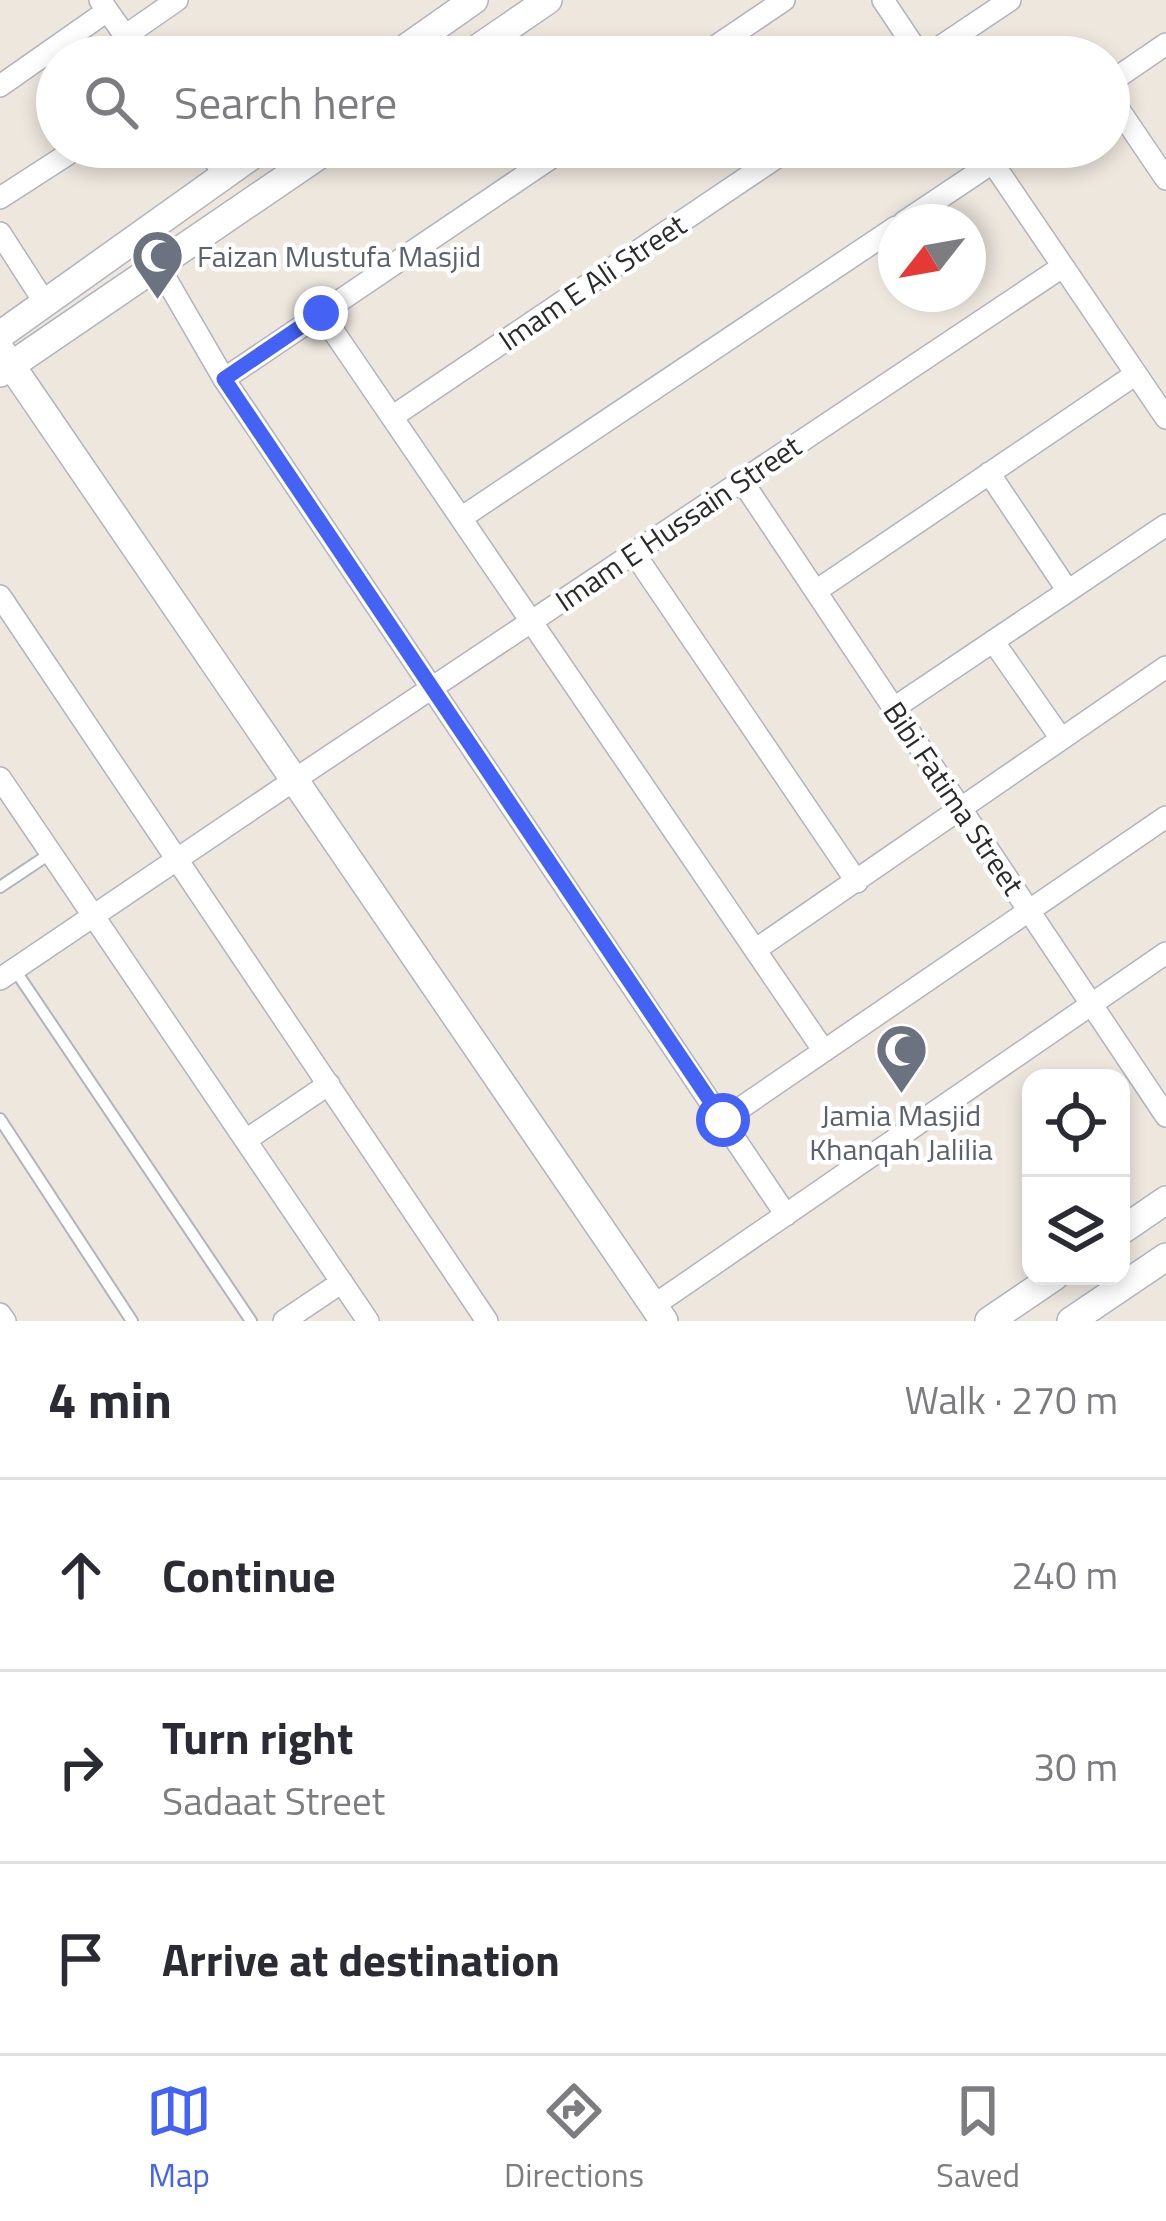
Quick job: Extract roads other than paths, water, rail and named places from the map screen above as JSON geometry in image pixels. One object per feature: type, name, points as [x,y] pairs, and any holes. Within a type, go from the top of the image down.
[{"type":"street","points":[[64,36],[104,5],[125,36],[177,0]]},
{"type":"street","points":[[423,36],[474,0]]},
{"type":"street","points":[[496,36],[548,0]]},
{"type":"street","points":[[731,36],[784,0]]},
{"type":"street","points":[[883,0],[908,36]]},
{"type":"street","points":[[955,36],[1010,0]]},
{"type":"street","points":[[1130,69],[1166,44]]},
{"type":"street","points":[[0,86],[36,58]]},
{"type":"street","points":[[1130,125],[1166,179]]},
{"type":"street","points":[[0,198],[47,168]]},
{"type":"street","points":[[220,168],[225,175]]},
{"type":"street","points":[[0,335],[235,168]]},
{"type":"street","points":[[302,168],[159,267],[4,363],[658,1314],[786,1215],[1166,953]]},
{"type":"street","points":[[224,379],[536,168]]},
{"type":"street","name":"Imam E Ali Street","points":[[392,417],[761,168]]},
{"type":"street","points":[[926,204],[971,168]]},
{"type":"street","points":[[996,168],[1166,418]]},
{"type":"street","points":[[0,233],[45,303]]},
{"type":"street","points":[[461,518],[878,239]]},
{"type":"street","points":[[159,267],[224,379],[786,1215]]},
{"type":"street","name":"Imam E Hussain Street","points":[[7,974],[1063,267]]},
{"type":"street","points":[[321,313],[824,1051]]},
{"type":"street","points":[[815,591],[1136,374]]},
{"type":"street","points":[[988,473],[1068,591]]},
{"type":"street","name":"Bibi Fatima Street","points":[[742,481],[1166,1116]]},
{"type":"street","points":[[894,708],[1166,525]]},
{"type":"street","points":[[634,553],[857,882]]},
{"type":"street","points":[[0,596],[487,1321]]},
{"type":"street","points":[[993,641],[1060,736]]},
{"type":"street","points":[[755,950],[1166,667]]},
{"type":"street","points":[[0,778],[368,1321]]},
{"type":"street","points":[[723,1120],[1166,817]]},
{"type":"street","points":[[246,1140],[329,1084]]},
{"type":"street","points":[[1130,1225],[1166,1200]]},
{"type":"street","points":[[1071,1321],[1166,1256]]},
{"type":"street","points":[[284,1321],[342,1282]]},
{"type":"street","points":[[989,1321],[1041,1285]]},
{"type":"lane","points":[[0,887],[52,853]]},
{"type":"lane","points":[[7,974],[251,1321]]},
{"type":"lane","points":[[0,1119],[132,1321]]},
{"type":"place","name":"Faizan Mustufa Masjid","points":[[158,302]]},
{"type":"place","name":"Jamia Masjid Khanqah Jalilia","points":[[901,1096]]}]
